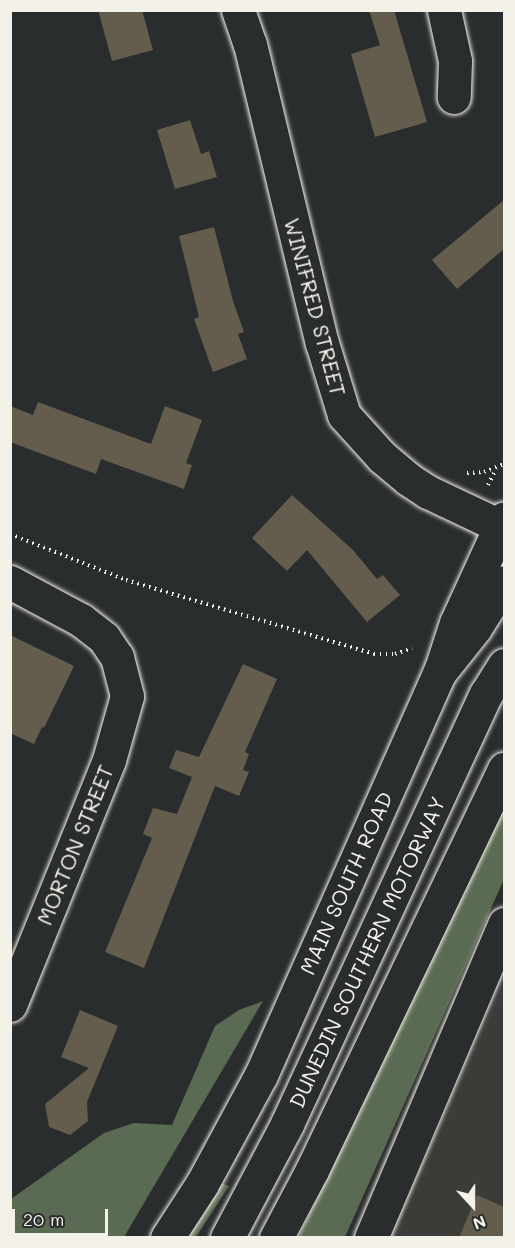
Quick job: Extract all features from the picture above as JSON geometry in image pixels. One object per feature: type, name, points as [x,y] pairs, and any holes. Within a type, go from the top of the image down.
[{"type":"main road","name":"WINIFRED STREET","points":[[238,10],[250,44],[322,343],[344,415],[382,458],[408,479],[428,492],[502,522]]},
{"type":"main road","points":[[444,10],[455,62],[454,97]]},
{"type":"main road","name":"MAIN SOUTH ROAD","points":[[167,1238],[202,1184],[261,1075],[440,672],[456,623],[502,522]]},
{"type":"main road","name":"MORTON STREET","points":[[10,582],[81,620],[104,638],[117,657],[126,683],[124,710],[109,760],[11,1000]]},
{"type":"main road","points":[[440,672],[475,628],[504,582]]},
{"type":"main road","name":"DUNEDIN SOUTHERN MOTORWAY","points":[[226,1238],[287,1124],[486,694],[504,665]]},
{"type":"main road","name":"DUNEDIN SOUTHERN MOTORWAY","points":[[276,1238],[312,1170],[504,769]]},
{"type":"main road","points":[[371,1238],[504,924]]},
{"type":"path","points":[[492,476],[496,469]]},
{"type":"path","points":[[10,534],[126,580],[374,654],[395,654],[422,644]]},
{"type":"shaded area","points":[[504,981],[504,1237],[390,1237]]},
{"type":"green space","points":[[504,805],[504,879],[345,1237],[298,1238]]},
{"type":"green space","points":[[263,1001],[124,1237],[11,1237],[11,1199],[104,1133],[134,1123],[172,1125],[215,1026],[239,1010]]},
{"type":"green space","points":[[214,1181],[229,1186],[196,1237],[181,1238]]},
{"type":"building","points":[[98,10],[142,10],[153,50],[112,61]]},
{"type":"building","points":[[369,10],[394,10],[427,122],[375,137],[351,54],[380,45]]},
{"type":"building","points":[[190,120],[201,154],[209,151],[217,177],[175,189],[157,130]]},
{"type":"building","points":[[504,200],[504,249],[457,289],[432,260]]},
{"type":"building","points":[[214,227],[233,301],[244,332],[238,334],[247,359],[213,372],[194,319],[199,317],[179,236]]},
{"type":"building","points":[[38,402],[151,444],[165,406],[202,420],[186,463],[192,465],[184,489],[101,459],[96,474],[10,442],[10,406],[33,415]]},
{"type":"building","points":[[292,495],[353,550],[377,579],[383,575],[400,595],[367,622],[307,550],[287,571],[252,538]]},
{"type":"building","points":[[10,635],[74,666],[34,744],[10,733]]},
{"type":"building","points":[[243,664],[277,679],[245,752],[249,754],[243,770],[249,772],[239,796],[215,786],[144,968],[105,952],[152,838],[143,834],[153,808],[177,814],[192,777],[169,768],[176,750],[199,757]]},
{"type":"building","points":[[80,1010],[118,1026],[87,1102],[88,1121],[70,1135],[49,1127],[45,1104],[89,1068],[61,1057]]},
{"type":"building","points":[[477,1195],[504,1207],[504,1238],[459,1238]]}]
